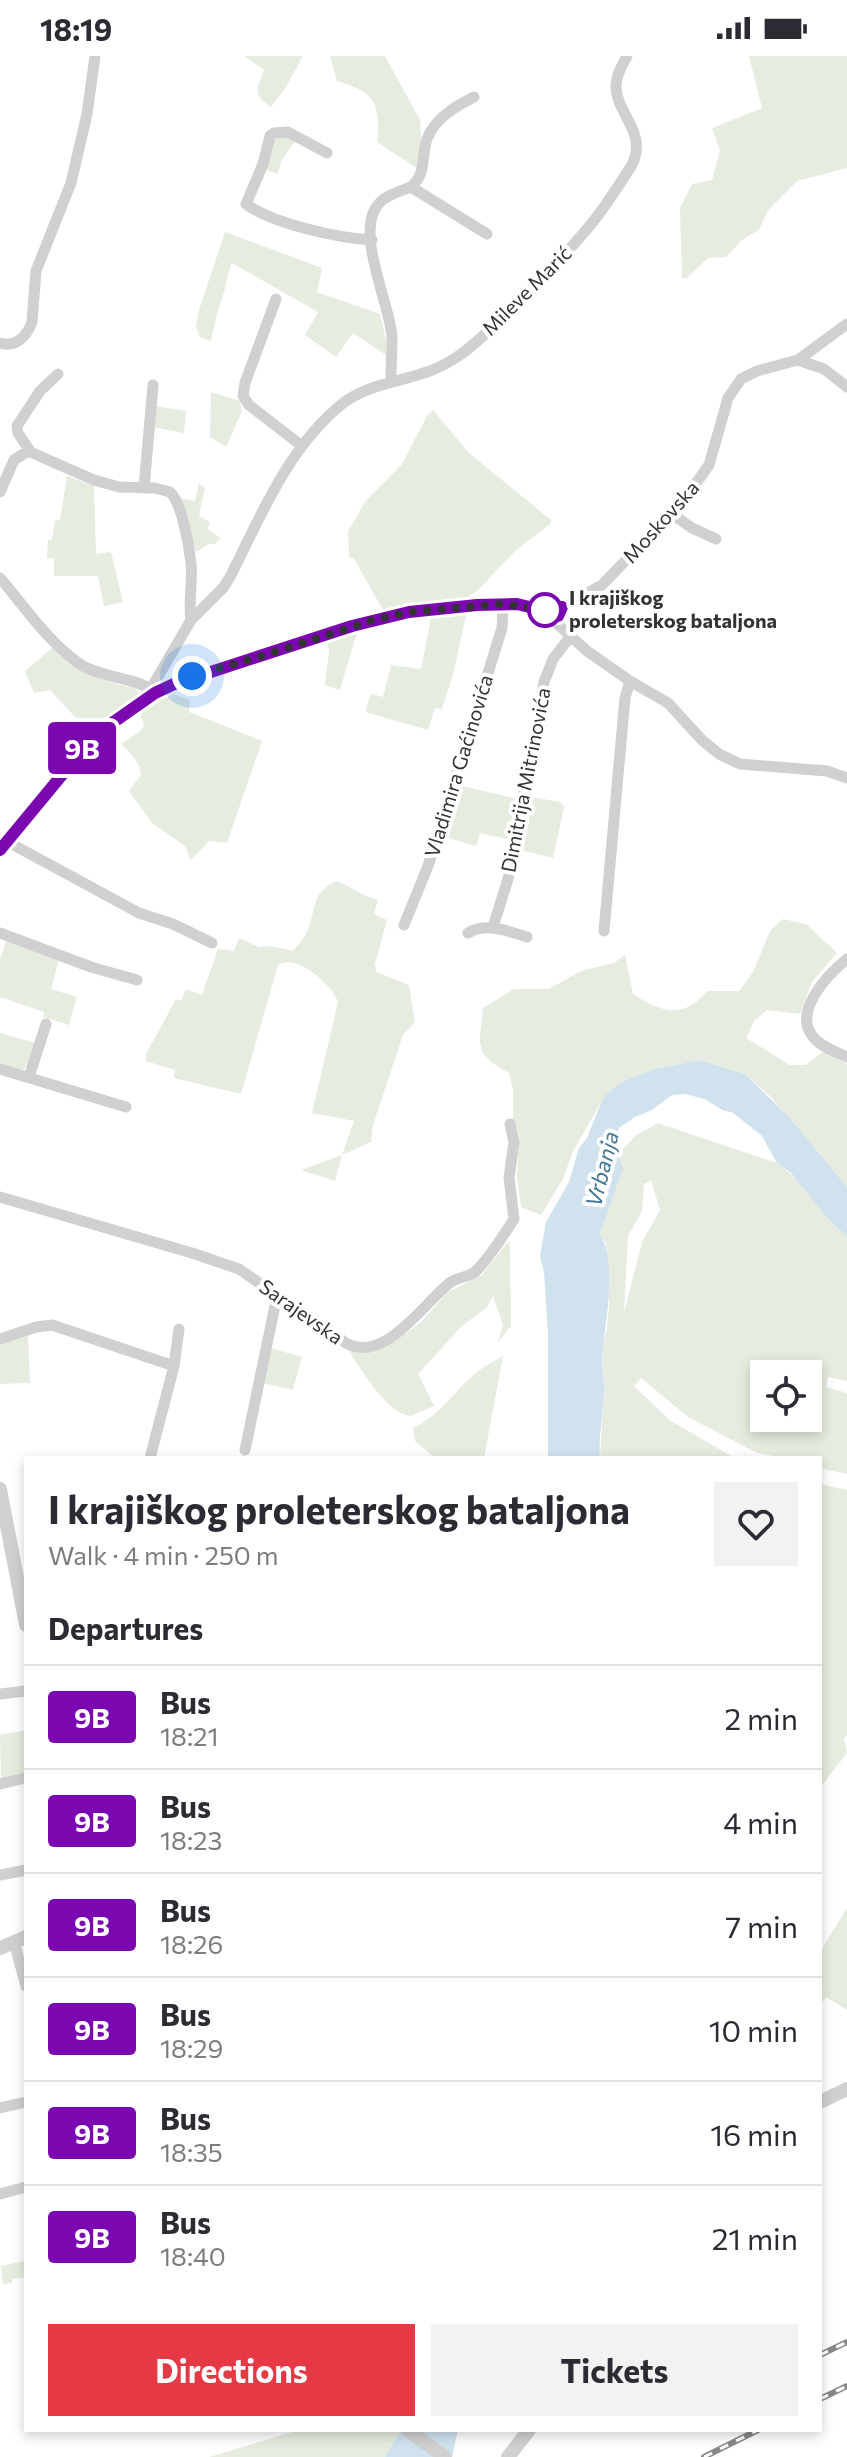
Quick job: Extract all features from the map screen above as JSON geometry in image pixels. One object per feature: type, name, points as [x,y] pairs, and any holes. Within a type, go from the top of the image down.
[{"type":"street","points":[[0,343],[8,345],[19,341],[32,322],[36,271],[71,183],[87,114],[95,56]]},
{"type":"street","name":"Mileve Marić","points":[[153,690],[191,620],[223,588],[275,486],[302,446],[333,411],[350,397],[391,381],[426,374],[463,352],[522,299],[589,227],[632,165],[636,154],[635,135],[616,92],[617,79],[627,56]]},
{"type":"street","points":[[391,381],[392,338],[377,277],[372,219],[376,207],[389,196],[411,187],[420,177],[427,140],[433,127],[452,108],[474,97]]},
{"type":"street","points":[[327,153],[288,132],[274,133],[270,136],[263,164],[246,204],[273,217],[331,236],[372,240]]},
{"type":"street","points":[[411,187],[487,234]]},
{"type":"street","points":[[276,299],[243,396],[249,405],[302,446]]},
{"type":"street","name":"Moskovska","points":[[542,610],[562,607],[602,585],[672,514],[709,465],[728,398],[737,384],[757,371],[798,360],[847,324]]},
{"type":"street","points":[[798,360],[824,369],[847,387]]},
{"type":"street","points":[[58,374],[40,391],[17,426],[18,433],[30,451],[94,480],[119,487],[170,492],[179,506],[191,565],[188,603],[191,620]]},
{"type":"street","points":[[144,488],[153,385]]},
{"type":"street","points":[[0,492],[14,460],[30,451]]},
{"type":"street","points":[[672,514],[716,539]]},
{"type":"street","points":[[0,578],[57,645],[82,666],[153,690]]},
{"type":"street","points":[[212,943],[173,924],[139,913],[4,846],[89,741],[153,690],[370,621],[449,607],[503,604],[542,610],[570,637],[630,681],[668,703],[719,754],[740,764],[816,769],[847,778]]},
{"type":"street","name":"Vladimira Gaćinovića","points":[[404,925],[428,866],[502,628],[503,604]]},
{"type":"street","points":[[559,625],[558,616],[562,607]]},
{"type":"street","name":"Dimitrija Mitrinovića","points":[[493,927],[508,879],[544,682],[553,659],[570,637]]},
{"type":"street","points":[[604,931],[625,698],[630,681]]},
{"type":"street","points":[[468,933],[478,928],[493,927],[527,937]]},
{"type":"street","points":[[0,933],[91,967],[137,980]]},
{"type":"street","points":[[847,959],[821,982],[807,1013],[814,1038],[847,1057]]},
{"type":"street","points":[[29,1077],[46,1024]]},
{"type":"street","points":[[0,1069],[126,1107]]},
{"type":"street","name":"Sarajevska","points":[[0,1197],[230,1266],[352,1347],[368,1347],[404,1330],[450,1283],[474,1274],[514,1219],[509,1178],[514,1142],[510,1124]]},
{"type":"street","points":[[245,1450],[277,1296]]},
{"type":"street","points":[[0,1339],[52,1325],[174,1366]]},
{"type":"street","points":[[151,1456],[174,1366],[179,1329]]},
{"type":"street","points":[[0,1489],[24,1615]]},
{"type":"street","points":[[0,1694],[24,1691]]},
{"type":"street","points":[[0,1784],[24,1778]]},
{"type":"street","points":[[0,1875],[24,1870]]},
{"type":"street","points":[[13,1942],[24,1979]]},
{"type":"street","points":[[822,2101],[847,2089]]},
{"type":"street","points":[[0,2108],[24,2102]]},
{"type":"street","points":[[0,2194],[24,2188]]},
{"type":"street","points":[[411,2432],[445,2457]]},
{"type":"street","points":[[508,2457],[527,2432]]},
{"type":"shaded area","points":[[244,56],[303,56],[271,107],[261,99],[258,91],[264,70]]},
{"type":"shaded area","points":[[330,56],[385,56],[420,120],[418,169],[377,142],[378,118],[373,101],[360,90],[337,81]]},
{"type":"shaded area","points":[[749,56],[847,56],[847,168],[797,181],[768,210],[759,230],[742,240],[726,257],[708,258],[687,278],[682,278],[680,208],[692,184],[712,180],[720,150],[712,128],[762,108]]},
{"type":"shaded area","points":[[286,136],[295,141],[277,174],[265,169],[274,139]]},
{"type":"shaded area","points":[[225,232],[322,268],[317,292],[380,314],[386,355],[353,333],[336,357],[305,335],[318,312],[232,263],[211,341],[200,337],[196,327],[198,313]]},
{"type":"shaded area","points":[[211,392],[240,401],[242,411],[226,447],[210,437]]},
{"type":"shaded area","points":[[155,406],[186,411],[184,433],[153,427]]},
{"type":"shaded area","points":[[433,410],[469,453],[551,520],[550,524],[516,550],[467,598],[383,610],[354,559],[349,557],[348,531],[365,502],[402,464]]},
{"type":"shaded area","points":[[67,476],[94,486],[96,554],[111,552],[123,602],[104,606],[98,576],[54,576],[54,558],[47,558],[48,540],[52,540],[55,520],[60,520]]},
{"type":"shaded area","points":[[199,483],[205,488],[199,516],[210,522],[207,529],[221,538],[196,552],[179,498],[195,501]]},
{"type":"shaded area","points":[[467,611],[442,709],[435,708],[428,730],[365,712],[371,694],[383,697],[391,665],[421,669],[431,618]]},
{"type":"shaded area","points":[[358,629],[340,690],[325,685],[329,651],[327,642]]},
{"type":"shaded area","points":[[52,648],[81,669],[136,689],[139,694],[90,733],[50,690],[34,693],[25,671]]},
{"type":"shaded area","points":[[167,692],[190,700],[189,712],[262,741],[227,843],[209,841],[191,860],[185,846],[152,823],[129,791],[141,775],[137,762],[121,744],[144,726],[140,712]]},
{"type":"shaded area","points":[[458,785],[518,799],[510,840],[480,833],[476,846],[441,836]]},
{"type":"shaded area","points":[[526,796],[560,802],[564,807],[553,858],[516,849]]},
{"type":"shaded area","points":[[337,881],[378,900],[374,914],[387,920],[375,964],[376,972],[409,985],[415,1022],[403,1035],[373,1125],[371,1142],[342,1155],[354,1121],[312,1113],[338,1002],[321,979],[303,967],[286,962],[278,965],[241,1094],[174,1078],[175,1070],[146,1061],[146,1054],[176,999],[181,1001],[186,989],[202,995],[218,949],[234,951],[239,938],[259,947],[293,951],[307,932],[319,895]]},
{"type":"shaded area","points":[[783,919],[806,924],[837,953],[812,982],[800,1014],[767,1010],[754,1021],[746,1038],[790,1065],[806,1065],[824,1051],[847,1064],[847,1187],[770,1096],[745,1074],[700,1060],[655,1069],[612,1089],[573,1151],[563,1179],[541,1215],[521,1207],[517,1176],[519,1135],[513,1120],[513,1089],[509,1073],[489,1060],[481,1047],[483,1008],[514,989],[549,989],[581,971],[614,963],[625,955],[633,994],[662,1009],[681,1009],[690,1006],[707,991],[739,991],[753,972],[770,931]]},
{"type":"shaded area","points":[[7,938],[59,959],[51,989],[77,997],[69,1025],[43,1017],[44,1012],[0,997],[0,960]]},
{"type":"shaded area","points":[[0,1033],[36,1043],[24,1070],[0,1064]]},
{"type":"shaded area","points":[[658,1123],[777,1163],[805,1189],[847,1237],[847,1381],[828,1377],[826,1387],[847,1393],[847,1474],[822,1468],[822,1456],[757,1453],[688,1417],[641,1378],[634,1386],[671,1421],[732,1456],[600,1456],[604,1388],[602,1347],[609,1303],[606,1243],[600,1234],[622,1168],[617,1156],[635,1136]],"holes":[[[651,1180],[660,1210],[642,1242],[624,1313],[628,1236],[642,1211],[644,1184]]]},
{"type":"shaded area","points":[[342,1155],[335,1181],[301,1170]]},
{"type":"shaded area","points":[[508,1242],[511,1326],[498,1342],[503,1325],[493,1296],[487,1307],[462,1326],[418,1374],[434,1406],[411,1416],[393,1408],[376,1390],[349,1351],[363,1353],[406,1333],[421,1322],[448,1292],[481,1276]]},
{"type":"shaded area","points":[[28,1333],[30,1383],[0,1384],[0,1343]]},
{"type":"shaded area","points":[[270,1348],[302,1357],[293,1390],[263,1383]]},
{"type":"shaded area","points":[[503,1356],[484,1456],[433,1456],[415,1441],[413,1428],[432,1416],[481,1369]]},
{"type":"shaded area","points":[[822,1484],[847,1490],[847,1735],[844,1739],[847,1753],[822,1785]]},
{"type":"shaded area","points":[[24,1730],[24,1774],[1,1779],[0,1735]]},
{"type":"shaded area","points":[[847,1908],[847,2010],[826,1997],[822,2003],[822,1949]]},
{"type":"shaded area","points":[[24,2261],[24,2277],[3,2284],[1,2266]]},
{"type":"shaded area","points":[[292,2432],[400,2433],[385,2457],[209,2457]]},
{"type":"water","name":"Vrbanja","points":[[700,1060],[745,1074],[788,1116],[847,1187],[847,1237],[790,1172],[777,1163],[762,1136],[732,1112],[724,1111],[705,1099],[685,1094],[672,1095],[620,1127],[614,1147],[623,1168],[600,1234],[605,1244],[609,1272],[602,1350],[604,1389],[600,1456],[548,1456],[548,1334],[540,1256],[546,1222],[569,1182],[579,1148],[587,1138],[603,1098],[627,1080],[655,1069]]},
{"type":"water","points":[[400,2432],[458,2432],[452,2457],[385,2457]]},
{"type":"railway","points":[[822,2354],[847,2342]]},
{"type":"railway","points":[[822,2398],[847,2386]]},
{"type":"railway","points":[[704,2457],[754,2432]]},
{"type":"bus line","name":"9B","points":[[0,850],[95,735],[155,693],[192,676],[352,626],[409,612],[517,604],[542,610],[562,607],[558,616]]},
{"type":"place","name":"I krajiškog proleterskog bataljona","points":[[545,610]]},
{"type":"route","points":[[192,676],[335,631],[409,612],[503,604],[545,610]]}]
